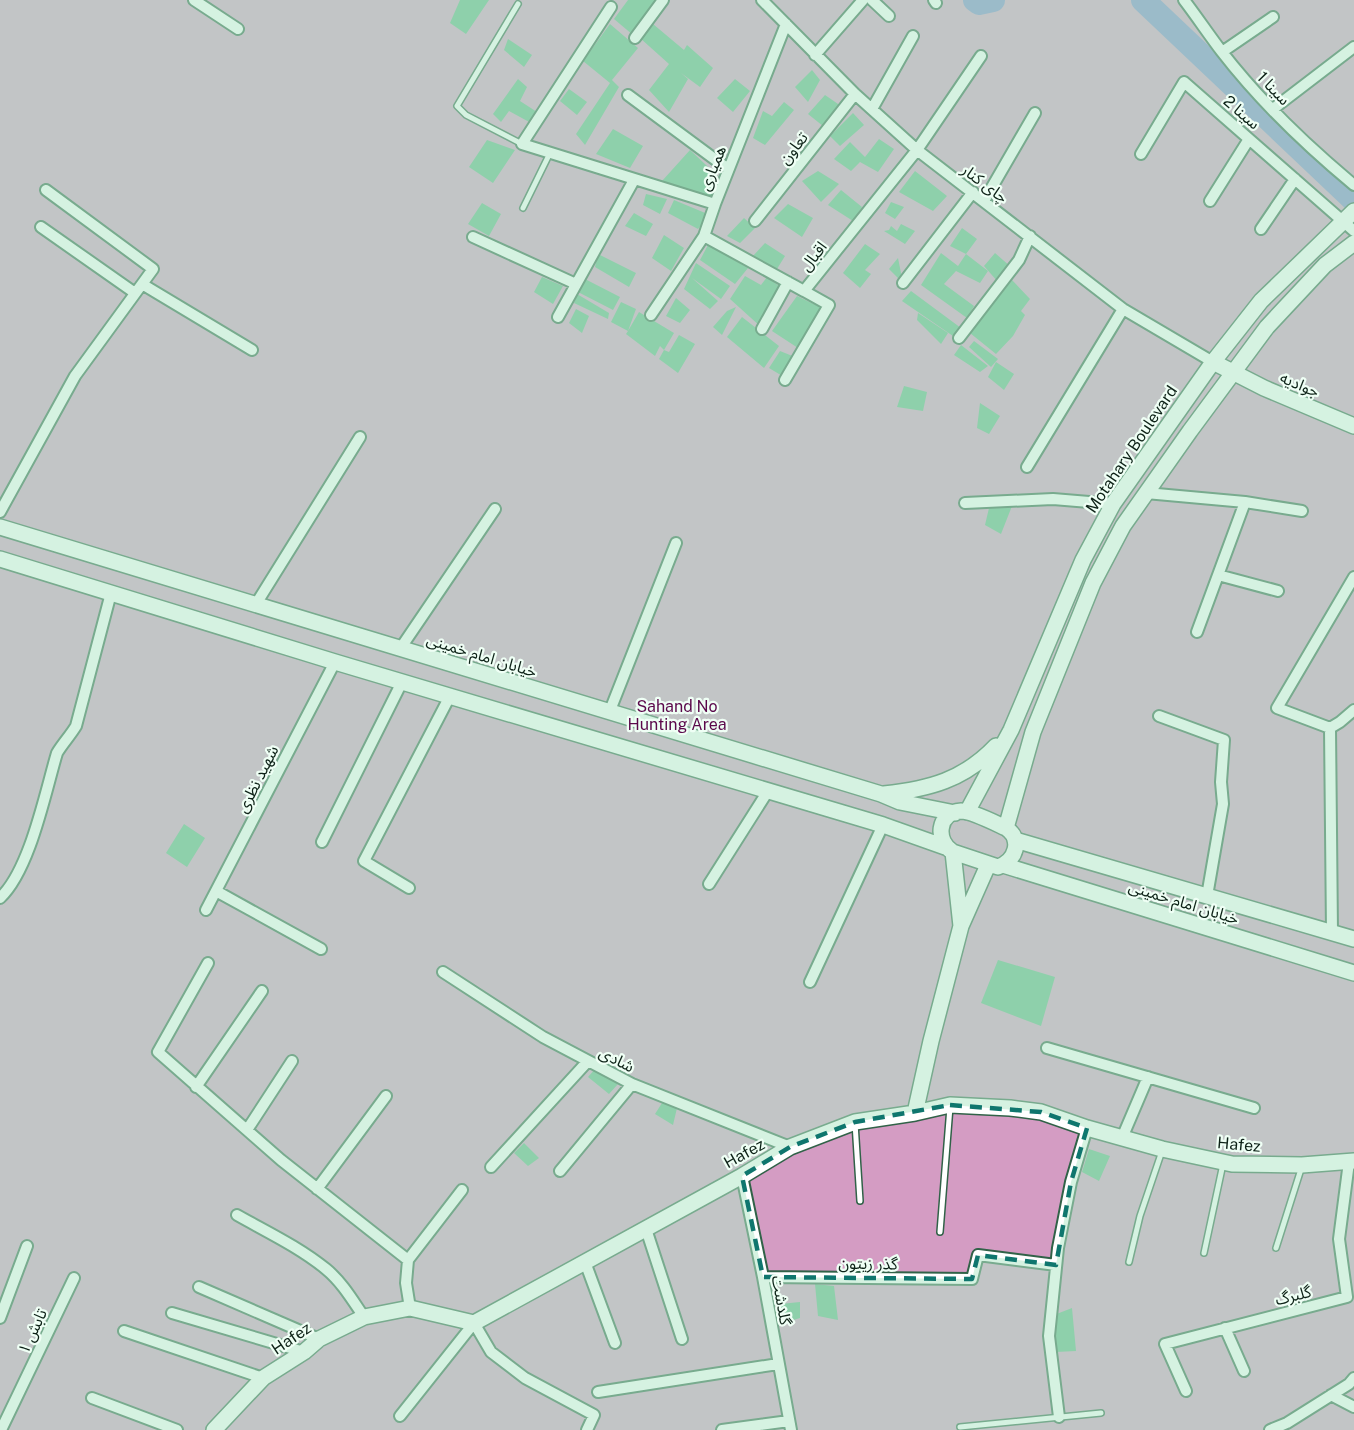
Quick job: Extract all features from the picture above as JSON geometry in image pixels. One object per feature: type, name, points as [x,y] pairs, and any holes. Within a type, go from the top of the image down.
[{"type":"main road","name":"Motahary Boulevard","points":[[949,850],[940,834],[940,827],[943,821],[961,812],[1011,730],[1083,560],[1113,504],[1213,362],[1262,301],[1349,220]]},
{"type":"main road","points":[[915,1113],[933,1031],[961,926],[995,865],[1014,855],[1010,834],[1033,732],[1093,583],[1123,526],[1267,327],[1325,265],[1354,243]]},
{"type":"main road","name":"جوادیه","points":[[1213,362],[1264,388],[1354,426]]},
{"type":"main road","name":"خیابان امام خمینی","points":[[0,527],[900,802],[961,812],[1010,834],[1354,939]]},
{"type":"main road","points":[[0,559],[335,662],[883,825],[949,850],[961,926]]},
{"type":"main road","points":[[881,795],[918,791],[954,778],[985,758],[1011,730]]},
{"type":"main road","name":"خیابان امام خمینی","points":[[949,850],[1354,973]]},
{"type":"main road","name":"Hafez","points":[[214,1430],[263,1378],[304,1352],[319,1339],[364,1317],[410,1308],[474,1323],[742,1176],[790,1147],[855,1122],[950,1105],[1041,1112],[1162,1149],[1232,1164],[1302,1165],[1351,1161]]},
{"type":"street","points":[[194,0],[238,29]]},
{"type":"street","points":[[635,38],[663,0]]},
{"type":"street","points":[[815,55],[863,0]]},
{"type":"street","points":[[872,0],[889,16]]},
{"type":"street","name":"سینا 1","points":[[1184,0],[1222,52],[1273,109],[1354,185]]},
{"type":"street","name":"چای کنار","points":[[770,3],[815,55],[917,150],[1123,309],[1213,362]]},
{"type":"street","points":[[611,7],[522,144],[715,204]]},
{"type":"street","points":[[1222,52],[1273,17]]},
{"type":"street","name":"همیاری","points":[[651,315],[704,236],[728,168],[786,24]]},
{"type":"street","points":[[872,110],[913,36]]},
{"type":"street","points":[[1273,109],[1354,47]]},
{"type":"street","name":"اقبال","points":[[704,236],[804,291],[917,150],[981,56]]},
{"type":"street","name":"سینا 2","points":[[1142,154],[1184,82],[1295,179],[1349,220]]},
{"type":"street","name":"تعاون","points":[[755,221],[855,94]]},
{"type":"street","points":[[628,95],[728,168]]},
{"type":"street","points":[[984,201],[1035,113]]},
{"type":"street","points":[[1210,201],[1249,139]]},
{"type":"street","points":[[1261,229],[1295,179]]},
{"type":"street","points":[[558,317],[634,180]]},
{"type":"street","points":[[0,512],[75,376],[153,269],[46,190]]},
{"type":"street","points":[[903,283],[973,192]]},
{"type":"street","points":[[41,227],[138,289],[252,350]]},
{"type":"street","points":[[959,338],[1018,260],[1030,236]]},
{"type":"street","points":[[474,237],[576,284]]},
{"type":"street","points":[[762,329],[788,282]]},
{"type":"street","points":[[785,380],[829,305],[804,291]]},
{"type":"street","points":[[1027,467],[1123,309]]},
{"type":"street","points":[[256,604],[360,437]]},
{"type":"street","points":[[1146,493],[1245,502],[1302,511]]},
{"type":"street","points":[[965,503],[1053,499],[1113,504]]},
{"type":"street","points":[[1197,632],[1245,502]]},
{"type":"street","points":[[400,649],[495,509]]},
{"type":"street","points":[[609,713],[676,543]]},
{"type":"street","points":[[1218,575],[1278,591]]},
{"type":"street","points":[[1330,728],[1277,708],[1354,577]]},
{"type":"street","points":[[0,898],[10,889],[27,852],[57,753],[76,726],[111,593]]},
{"type":"street","name":"شهید نظری","points":[[206,910],[335,662]]},
{"type":"street","points":[[322,842],[402,682]]},
{"type":"street","points":[[409,888],[364,861],[450,696]]},
{"type":"street","points":[[1330,728],[1354,710]]},
{"type":"street","points":[[1159,716],[1224,740],[1221,782],[1223,804],[1207,896]]},
{"type":"street","points":[[1330,728],[1332,932]]},
{"type":"street","points":[[709,884],[768,791]]},
{"type":"street","points":[[810,982],[883,825]]},
{"type":"street","points":[[216,891],[321,949]]},
{"type":"street","points":[[208,963],[158,1052],[317,1189],[408,1260]]},
{"type":"street","name":"شادی","points":[[443,972],[543,1037],[632,1084],[790,1147]]},
{"type":"street","points":[[196,1087],[262,991]]},
{"type":"street","points":[[1047,1048],[1254,1108]]},
{"type":"street","points":[[247,1130],[292,1061]]},
{"type":"street","points":[[491,1167],[588,1061]]},
{"type":"street","points":[[1122,1138],[1148,1077]]},
{"type":"street","points":[[560,1171],[632,1084]]},
{"type":"street","points":[[317,1189],[386,1096]]},
{"type":"street","points":[[1059,1417],[1049,1336],[1056,1264],[1071,1182],[1088,1128]]},
{"type":"street","name":"گلبرگ","points":[[1186,1391],[1165,1344],[1347,1297],[1339,1239],[1351,1161]]},
{"type":"street","name":"گلدشت","points":[[742,1176],[790,1425]]},
{"type":"street","points":[[410,1308],[406,1283],[408,1260],[462,1190]]},
{"type":"street","points":[[237,1215],[290,1245],[327,1270],[347,1292],[364,1317]]},
{"type":"street","points":[[646,1229],[682,1339]]},
{"type":"street","points":[[0,1318],[27,1246]]},
{"type":"street","name":"گذر زیتون","points":[[763,1277],[972,1279],[978,1255],[1056,1264]]},
{"type":"street","points":[[585,1262],[615,1343]]},
{"type":"street","name":"تابش ۱","points":[[1,1430],[74,1278]]},
{"type":"street","points":[[199,1287],[319,1339]]},
{"type":"street","points":[[172,1313],[304,1352]]},
{"type":"street","points":[[400,1416],[474,1323],[492,1353],[525,1378],[594,1415],[587,1430]]},
{"type":"street","points":[[1225,1328],[1244,1371]]},
{"type":"street","points":[[124,1331],[263,1378]]},
{"type":"street","points":[[598,1392],[778,1364]]},
{"type":"street","points":[[1270,1430],[1287,1423],[1354,1378]]},
{"type":"street","points":[[1331,1395],[1354,1407]]},
{"type":"street","points":[[92,1398],[177,1430]]},
{"type":"street","points":[[722,1430],[790,1425]]},
{"type":"lane","points":[[518,4],[457,106],[466,115],[522,144]]},
{"type":"lane","points":[[524,208],[550,153]]},
{"type":"lane","points":[[940,1232],[950,1105]]},
{"type":"lane","points":[[855,1122],[860,1201]]},
{"type":"lane","points":[[1129,1262],[1140,1216],[1162,1149]]},
{"type":"lane","points":[[1204,1253],[1223,1162]]},
{"type":"lane","points":[[1276,1248],[1302,1165]]},
{"type":"lane","points":[[960,1427],[1101,1413]]},
{"type":"highlighted area","points":[[950,1105],[1041,1112],[1087,1128],[1071,1182],[1056,1265],[978,1255],[972,1279],[763,1277],[742,1176],[790,1147],[855,1122]]},
{"type":"green space","name":"Sahand No Hunting Area","points":[[0,0],[1354,0],[1354,1430],[0,1430]]},
{"type":"building","points":[[460,0],[489,0],[466,34],[450,23]]},
{"type":"building","points":[[628,0],[660,0],[633,35],[614,19]]},
{"type":"building","points":[[610,24],[638,48],[612,80],[619,87],[585,145],[576,134],[610,83],[583,61]]},
{"type":"building","points":[[653,24],[684,50],[687,45],[713,68],[700,87],[681,73],[688,79],[669,112],[649,90],[669,64],[640,38]]},
{"type":"building","points":[[508,39],[532,55],[524,67],[504,50]]},
{"type":"building","points":[[812,70],[820,80],[808,102],[795,87]]},
{"type":"building","points":[[518,79],[527,87],[520,101],[537,112],[531,123],[509,111],[501,122],[493,114]]},
{"type":"building","points":[[735,79],[750,91],[733,112],[717,98]]},
{"type":"building","points":[[569,89],[587,102],[577,115],[560,101]]},
{"type":"building","points":[[825,95],[841,106],[823,126],[808,114]]},
{"type":"building","points":[[784,102],[794,110],[765,145],[753,138],[763,111],[772,116]]},
{"type":"building","points":[[853,113],[864,125],[840,146],[830,136]]},
{"type":"building","points":[[613,129],[643,146],[630,168],[596,154]]},
{"type":"building","points":[[879,139],[894,149],[878,172],[860,162],[851,171],[834,159],[850,142],[865,157]]},
{"type":"building","points":[[487,140],[515,150],[493,183],[469,167]]},
{"type":"building","points":[[690,150],[722,180],[713,197],[662,181]]},
{"type":"building","points":[[818,171],[839,184],[821,202],[802,181]]},
{"type":"building","points":[[915,171],[947,196],[933,211],[899,192]]},
{"type":"building","points":[[841,190],[862,207],[853,221],[828,205]]},
{"type":"building","points":[[646,194],[667,199],[660,214],[643,205]]},
{"type":"building","points":[[674,200],[710,215],[698,229],[668,213]]},
{"type":"building","points":[[891,202],[904,207],[895,219],[885,213]]},
{"type":"building","points":[[482,203],[501,214],[489,236],[468,224]]},
{"type":"building","points":[[788,204],[813,218],[802,237],[774,218]]},
{"type":"building","points":[[634,213],[653,224],[646,236],[625,226]]},
{"type":"building","points":[[744,218],[755,228],[740,243],[727,236]]},
{"type":"building","points":[[901,224],[915,231],[905,244],[884,231],[889,230],[891,226],[897,231]]},
{"type":"building","points":[[962,228],[977,239],[966,254],[950,246]]},
{"type":"building","points":[[664,235],[684,248],[671,271],[652,258]]},
{"type":"building","points":[[765,243],[785,256],[777,269],[753,256]]},
{"type":"building","points":[[865,244],[880,254],[865,270],[871,274],[860,288],[843,273]]},
{"type":"building","points":[[708,245],[748,268],[735,284],[700,260]]},
{"type":"building","points":[[941,253],[958,266],[966,254],[988,271],[980,283],[956,271],[944,284],[974,306],[967,318],[921,285]]},
{"type":"building","points":[[995,253],[1011,267],[998,282],[984,266]]},
{"type":"building","points":[[598,254],[636,273],[629,287],[595,267]]},
{"type":"building","points":[[898,258],[903,283],[889,269]]},
{"type":"building","points":[[696,263],[730,286],[721,299],[692,278],[718,301],[710,309],[684,289]]},
{"type":"building","points":[[745,276],[761,285],[767,277],[783,289],[761,327],[730,299]]},
{"type":"building","points":[[542,277],[563,286],[553,304],[534,292]]},
{"type":"building","points":[[585,279],[620,297],[613,310],[578,292]]},
{"type":"building","points":[[1012,280],[1030,299],[1021,311],[1025,315],[1013,336],[996,354],[970,333]]},
{"type":"building","points":[[911,291],[961,328],[953,336],[902,301]]},
{"type":"building","points":[[577,294],[609,313],[608,319],[574,303]]},
{"type":"building","points":[[797,296],[824,309],[798,348],[772,331]]},
{"type":"building","points":[[676,298],[690,310],[680,323],[666,316]]},
{"type":"building","points":[[621,302],[636,309],[628,331],[611,322]]},
{"type":"building","points":[[736,307],[722,335],[713,327],[727,311]]},
{"type":"building","points":[[576,309],[589,316],[582,333],[569,323]]},
{"type":"building","points":[[639,312],[674,333],[664,350],[660,346],[655,356],[626,334]]},
{"type":"building","points":[[918,313],[948,333],[941,344],[917,320]]},
{"type":"building","points":[[742,317],[779,346],[764,368],[727,337]]},
{"type":"building","points":[[679,335],[695,344],[678,373],[659,359],[664,350],[669,352]]},
{"type":"building","points":[[974,341],[998,359],[991,367],[969,347]]},
{"type":"building","points":[[961,345],[988,366],[980,372],[954,355]]},
{"type":"building","points":[[780,351],[795,357],[784,377],[769,368]]},
{"type":"building","points":[[996,362],[1014,374],[1004,390],[988,377]]},
{"type":"building","points":[[904,386],[927,392],[923,411],[897,407]]},
{"type":"building","points":[[980,403],[1000,416],[989,434],[977,428]]},
{"type":"building","points":[[1012,506],[1001,534],[985,525],[989,508]]},
{"type":"building","points":[[184,824],[205,838],[187,867],[166,853]]},
{"type":"building","points":[[998,960],[1055,977],[1041,1026],[981,1003]]},
{"type":"building","points":[[596,1068],[618,1084],[609,1094],[588,1077]]},
{"type":"building","points":[[662,1103],[677,1108],[673,1125],[655,1114]]},
{"type":"building","points":[[524,1143],[539,1158],[528,1166],[514,1153]]},
{"type":"building","points":[[1089,1149],[1110,1156],[1099,1181],[1082,1172]]},
{"type":"building","points":[[815,1284],[834,1286],[838,1320],[818,1316]]},
{"type":"building","points":[[800,1302],[800,1318],[784,1323],[780,1304]]},
{"type":"building","points":[[1072,1308],[1076,1351],[1056,1352],[1054,1315]]},
{"type":"waterway","points":[[975,0],[979,3],[993,0]]},
{"type":"waterway","points":[[1143,0],[1354,200]]}]
